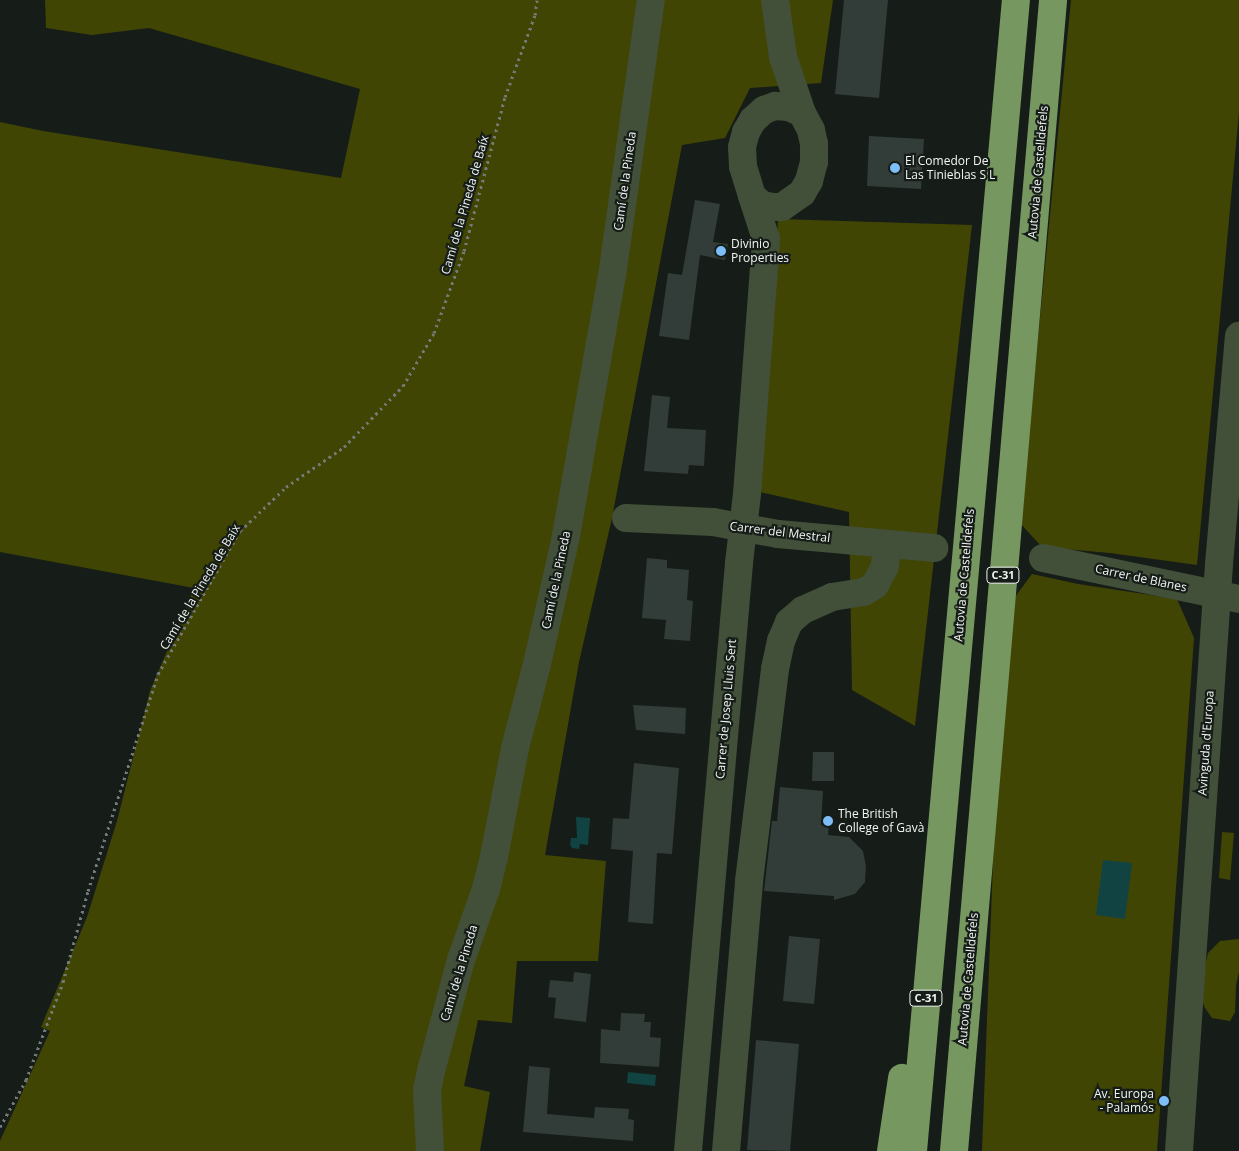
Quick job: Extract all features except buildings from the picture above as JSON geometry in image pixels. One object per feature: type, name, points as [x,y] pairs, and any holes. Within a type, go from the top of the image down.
[{"type":"highway","name":"Autovia de Castelldefels","points":[[913,1151],[1016,0]]},
{"type":"highway","name":"Autovia de Castelldefels","points":[[954,1151],[1053,0]]},
{"type":"highway","points":[[891,1151],[940,844]]},
{"type":"street","name":"Camí de la Pineda","points":[[430,1151],[427,1090],[431,1071],[461,960],[492,865],[515,748],[537,664],[566,536],[612,276],[652,0]]},
{"type":"street","name":"Carrer de Josep Lluis Sert","points":[[764,267],[791,202],[802,193],[809,181],[814,162],[814,144],[811,130],[802,113],[783,57],[775,0]]},
{"type":"street","name":"Carrer de Josep Lluis Sert","points":[[688,1151],[764,267],[765,230],[743,166],[742,147],[746,132],[753,120],[764,110],[783,57]]},
{"type":"street","points":[[764,110],[775,106],[789,107],[802,113]]},
{"type":"street","points":[[752,196],[762,205],[773,208],[782,207],[791,202]]},
{"type":"street","name":"Avinguda d'Europa","points":[[1179,1151],[1228,597],[1239,336]]},
{"type":"street","name":"Carrer del Mestral","points":[[626,518],[713,522],[778,534],[934,548]]},
{"type":"street","points":[[726,1151],[749,880],[775,669],[781,641],[789,622],[816,602],[832,597],[864,592],[875,585],[885,566],[887,544]]},
{"type":"street","name":"Carrer de Blanes","points":[[1043,558],[1228,597]]},
{"type":"path","name":"Camí de la Pineda de Baíx","points":[[0,1127],[26,1080],[64,982],[90,882],[158,674],[240,531],[286,487],[344,447],[402,386],[434,333],[464,250],[505,97],[535,15],[538,0]]},
{"type":"shaded area","points":[[45,0],[833,0],[821,83],[750,88],[725,138],[682,145],[612,518],[579,662],[545,855],[606,861],[598,961],[517,961],[512,1023],[478,1020],[464,1086],[490,1092],[480,1151],[0,1151],[0,1141],[50,1031],[41,1027],[87,917],[117,821],[150,691],[194,588],[0,552],[0,122],[43,131],[341,178],[360,89],[149,28],[92,35],[46,28]]},
{"type":"shaded area","points":[[1071,0],[1239,0],[1239,112],[1197,565],[1110,553],[1042,547],[1020,523]]},
{"type":"shaded area","points":[[778,219],[972,225],[915,726],[852,690],[849,512],[760,492]]},
{"type":"shaded area","points":[[1032,574],[1078,584],[1177,599],[1194,638],[1157,1151],[982,1151],[995,810],[1012,601]]},
{"type":"shaded area","points":[[1222,832],[1234,833],[1230,880],[1219,878]]},
{"type":"shaded area","points":[[1239,939],[1239,972],[1236,985],[1235,1012],[1230,1021],[1212,1018],[1205,1008],[1199,993],[1208,953],[1220,941]]},
{"type":"water","points":[[576,817],[590,818],[588,845],[580,844],[579,849],[572,848],[570,845],[571,838],[577,838]]},
{"type":"water","points":[[1103,860],[1132,863],[1125,919],[1096,915]]},
{"type":"water","points":[[628,1072],[656,1075],[655,1086],[627,1083]]},
{"type":"place","name":"El Comedor De Las Tinieblas S L","points":[[895,168]]},
{"type":"place","name":"Divinio Properties","points":[[721,251]]},
{"type":"place","name":"The British College of Gavà","points":[[828,821]]},
{"type":"place","name":"Av. Europa - Palamós","points":[[1164,1101]]}]
